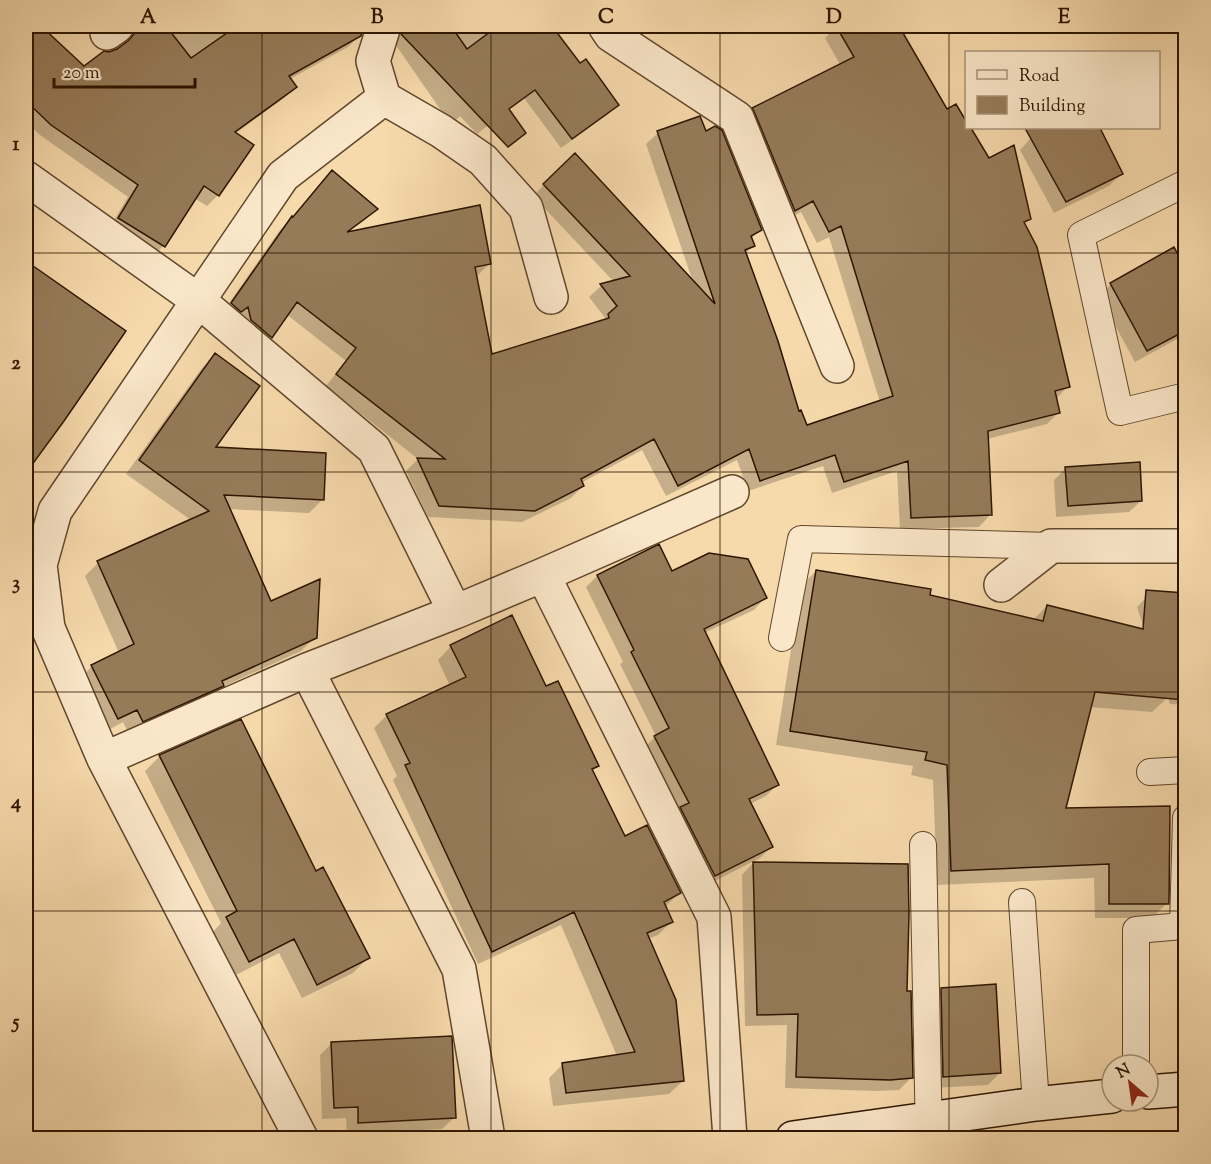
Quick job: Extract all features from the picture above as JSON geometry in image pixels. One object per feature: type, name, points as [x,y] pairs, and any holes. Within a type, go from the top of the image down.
[{"type":"street","points":[[384,26],[373,61],[384,98],[441,131],[483,160],[526,208],[551,297]]},
{"type":"street","points":[[605,26],[611,35],[737,118],[837,366]]},
{"type":"street","points":[[301,1138],[104,759],[48,628],[40,565],[55,511],[283,176],[384,98]]},
{"type":"street","points":[[26,178],[199,301],[374,449],[455,612]]},
{"type":"street","points":[[104,759],[307,670],[455,612],[732,492]]},
{"type":"street","points":[[1002,585],[1051,546],[1185,546]]},
{"type":"street","points":[[543,574],[714,917],[730,1138]]},
{"type":"street","points":[[307,670],[459,969],[488,1138]]},
{"type":"street","points":[[1160,1091],[1185,1089]]},
{"type":"street","points":[[793,1138],[928,1129],[1036,1104],[1100,1097]]},
{"type":"lane","points":[[1185,183],[1081,235],[1120,412],[1185,396]]},
{"type":"lane","points":[[782,638],[801,539],[1051,546]]},
{"type":"lane","points":[[1150,772],[1185,770]]},
{"type":"lane","points":[[1136,1053],[1136,930],[1183,926],[1185,818]]},
{"type":"lane","points":[[923,845],[928,1129]]},
{"type":"lane","points":[[1022,902],[1036,1104]]},
{"type":"building","points":[[26,26],[41,26],[84,66],[104,51],[117,49],[128,41],[134,34],[135,28],[139,26],[166,26],[191,58],[237,26],[364,26],[361,36],[289,76],[297,87],[235,132],[254,145],[219,196],[204,186],[165,247],[118,218],[138,185],[51,125],[26,101]]},
{"type":"building","points":[[402,26],[451,26],[467,49],[498,26],[552,26],[580,63],[586,59],[619,105],[572,139],[535,90],[509,109],[526,133],[508,147],[401,34]]},
{"type":"building","points":[[836,26],[899,26],[947,109],[956,104],[965,119],[965,129],[972,129],[989,158],[1014,145],[1031,219],[1024,222],[1037,247],[1070,387],[1055,391],[1060,413],[988,431],[992,515],[911,518],[908,461],[844,482],[835,455],[760,481],[749,449],[678,486],[654,439],[581,479],[584,486],[535,511],[439,506],[417,458],[445,459],[336,374],[356,348],[297,302],[272,338],[251,320],[248,307],[241,312],[231,303],[292,216],[332,170],[378,209],[347,232],[480,205],[491,264],[475,267],[492,354],[609,318],[608,314],[617,306],[600,284],[630,276],[543,184],[575,153],[715,304],[657,131],[700,116],[706,131],[715,126],[722,130],[762,230],[751,236],[755,246],[745,250],[778,341],[799,411],[801,410],[807,425],[893,396],[841,226],[829,232],[813,201],[795,211],[752,108],[854,57]]},
{"type":"building","points":[[1026,129],[1100,129],[1123,174],[1066,202]]},
{"type":"building","points":[[1174,247],[1185,268],[1185,331],[1147,351],[1110,283]]},
{"type":"building","points":[[26,261],[126,331],[26,473]]},
{"type":"building","points":[[215,353],[260,386],[216,447],[326,453],[324,500],[224,495],[271,601],[320,579],[317,638],[222,681],[224,686],[143,722],[137,710],[118,719],[91,665],[134,644],[97,561],[209,511],[139,460]]},
{"type":"building","points":[[1140,462],[1142,501],[1068,506],[1065,467]]},
{"type":"building","points":[[659,544],[672,571],[709,553],[748,559],[767,598],[704,629],[779,785],[749,799],[773,847],[715,876],[680,807],[689,803],[654,736],[669,728],[631,652],[634,650],[597,575]]},
{"type":"building","points":[[816,570],[931,589],[930,595],[1043,621],[1047,605],[1143,629],[1146,590],[1185,593],[1185,700],[1095,692],[1066,808],[1170,806],[1169,904],[1109,904],[1109,864],[951,871],[947,765],[925,760],[927,752],[790,731]]},
{"type":"building","points":[[512,615],[546,686],[558,681],[599,766],[592,769],[625,836],[647,825],[681,893],[664,902],[673,922],[647,933],[676,1000],[684,1081],[566,1093],[562,1063],[635,1052],[574,912],[492,952],[405,765],[410,763],[386,714],[466,677],[450,645]]},
{"type":"building","points":[[241,719],[316,871],[323,867],[370,958],[317,985],[294,939],[249,962],[226,917],[237,911],[159,755]]},
{"type":"building","points":[[753,862],[908,864],[907,991],[911,991],[913,1078],[890,1080],[796,1077],[798,1014],[757,1015]]},
{"type":"building","points":[[996,984],[1001,1073],[943,1077],[941,988]]},
{"type":"building","points":[[452,1036],[456,1118],[358,1123],[358,1107],[334,1108],[331,1042]]}]
